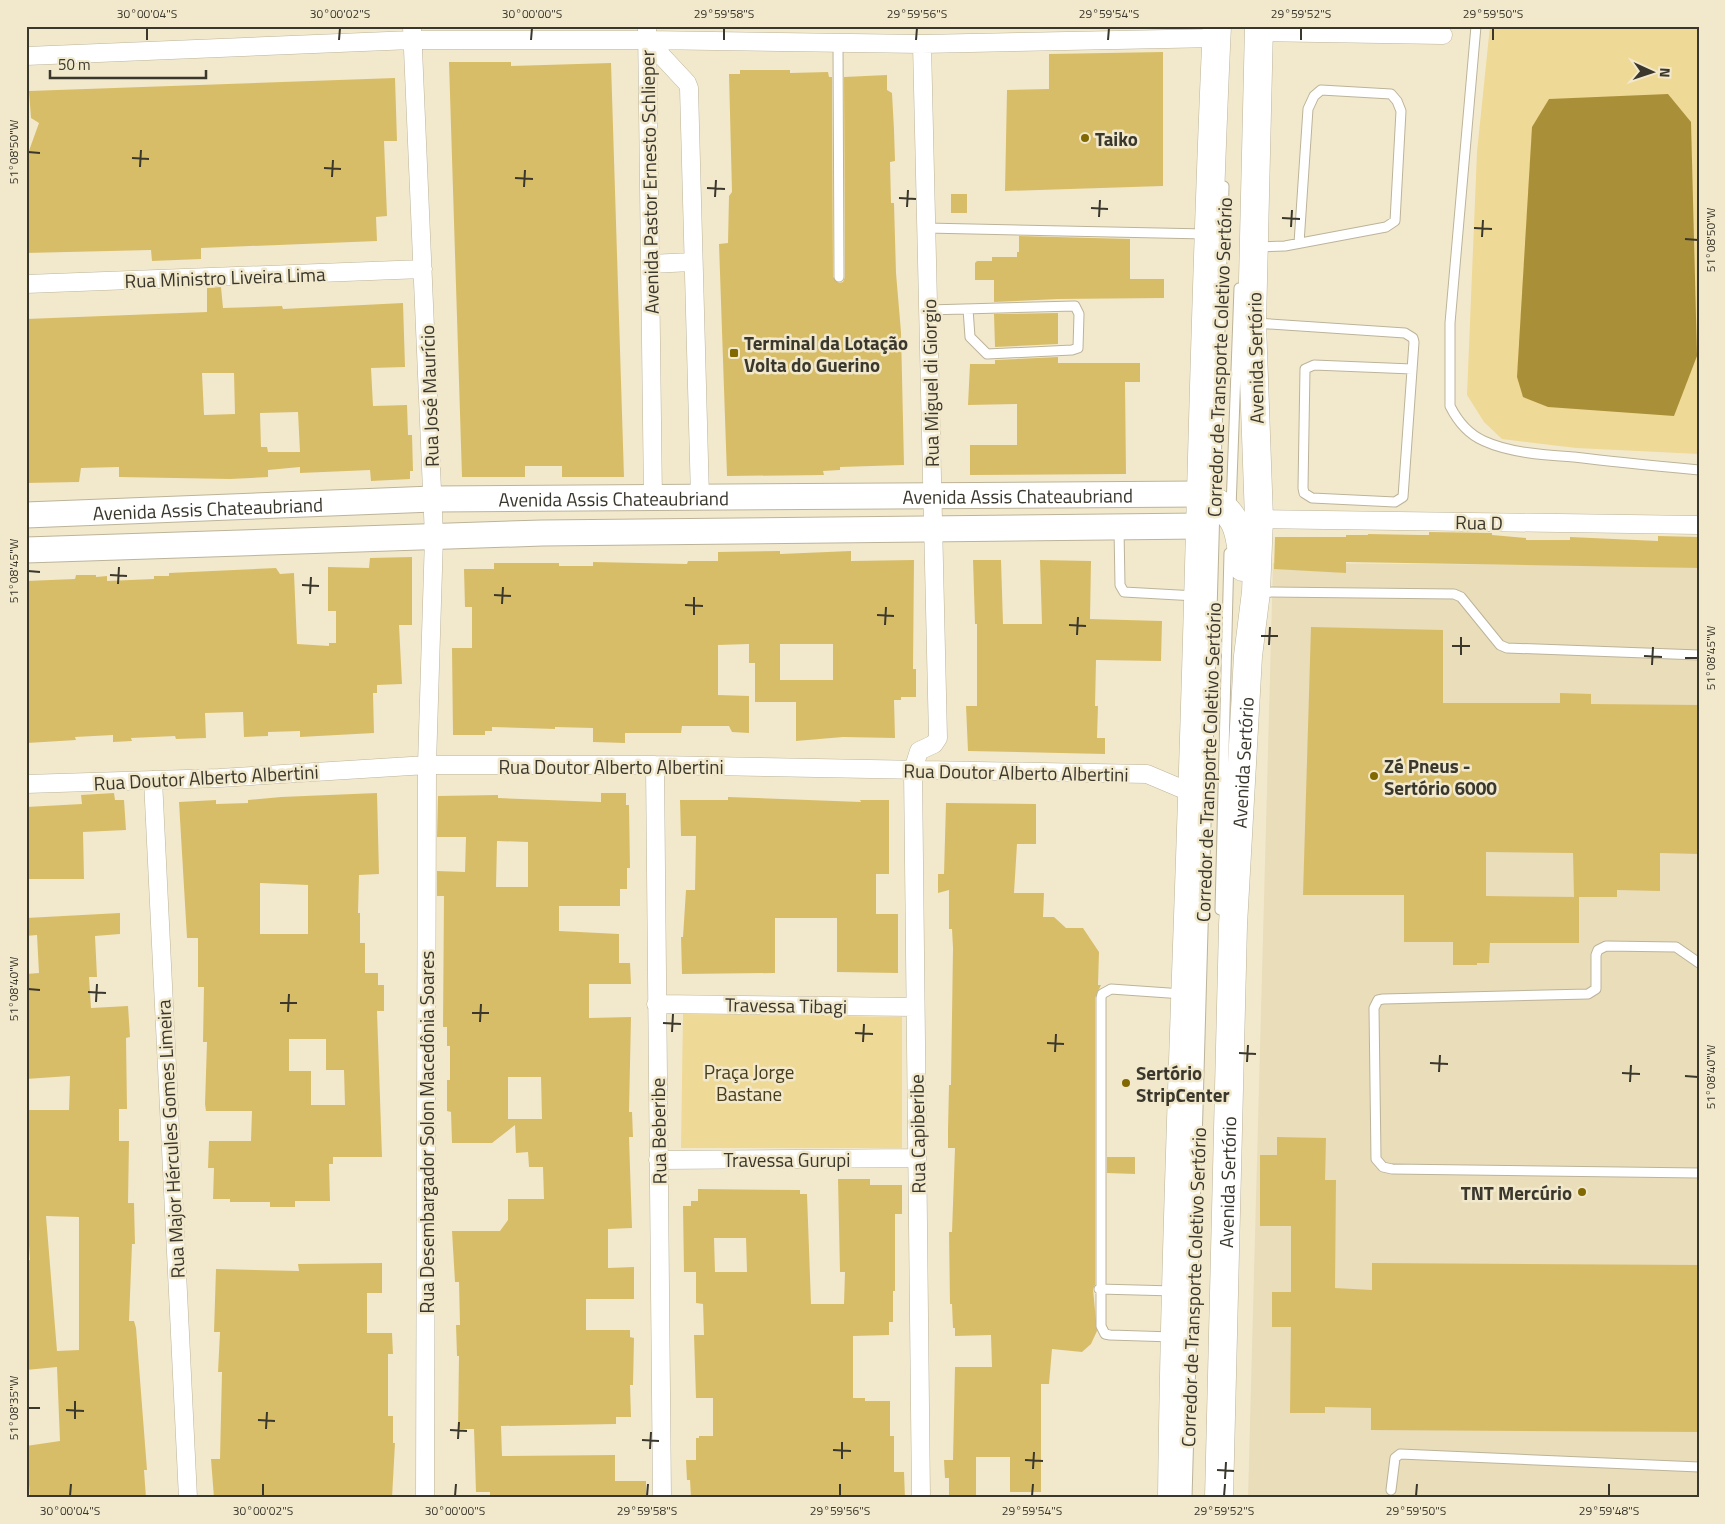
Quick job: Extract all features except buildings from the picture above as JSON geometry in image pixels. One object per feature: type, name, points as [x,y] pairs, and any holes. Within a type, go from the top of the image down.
[{"type":"main road","name":"Avenida Sertório","points":[[1219,1498],[1233,925],[1248,656],[1256,592],[1259,519],[1252,323],[1256,28]]},
{"type":"main road","points":[[1172,1498],[1175,1292],[1200,526],[1215,503],[1207,234],[1217,32]]},
{"type":"main road","points":[[1215,503],[1238,528],[1242,545],[1248,656]]},
{"type":"street","points":[[1256,28],[1443,35]]},
{"type":"street","points":[[26,56],[412,33],[647,33],[922,44],[1217,32]]},
{"type":"street","name":"Rua José Maurício","points":[[412,33],[424,269],[434,537],[427,766]]},
{"type":"street","name":"Avenida Pastor Ernesto Schlieper","points":[[647,33],[690,88],[692,262],[700,498]]},
{"type":"street","name":"Avenida Pastor Ernesto Schlieper","points":[[647,33],[653,499]]},
{"type":"street","name":"Rua Miguel di Giorgio","points":[[913,770],[920,751],[934,744],[938,738],[922,44]]},
{"type":"street","points":[[650,264],[692,262]]},
{"type":"street","name":"Rua Ministro Liveira Lima","points":[[26,284],[424,269]]},
{"type":"street","name":"Avenida Assis Chateaubriand","points":[[26,515],[433,499],[932,496],[1215,503]]},
{"type":"street","points":[[542,499],[542,533]]},
{"type":"street","points":[[128,512],[131,548]]},
{"type":"street","name":"Rua D","points":[[1259,519],[1699,524]]},
{"type":"street","name":"Avenida Assis Chateaubriand","points":[[26,550],[542,533],[1200,526]]},
{"type":"street","name":"Rua Doutor Alberto Albertini","points":[[26,784],[153,780],[427,766],[655,765],[1147,774],[1192,793]]},
{"type":"street","name":"Rua Beberibe","points":[[655,765],[662,1498]]},
{"type":"street","name":"Rua Desembargador Solon Macedônia Soares","points":[[425,1498],[427,766]]},
{"type":"street","name":"Rua Capiberibe","points":[[913,770],[921,1498]]},
{"type":"street","name":"Rua Major Hércules Gomes Limeira","points":[[153,780],[188,1498]]},
{"type":"street","name":"Travessa Tibagi","points":[[656,1004],[915,1007]]},
{"type":"street","name":"Travessa Gurupi","points":[[658,1160],[917,1158]]},
{"type":"lane","points":[[1476,26],[1450,323],[1450,406],[1456,418],[1469,432],[1484,441],[1504,448],[1554,456],[1699,470]]},
{"type":"lane","points":[[1248,58],[1256,28]]},
{"type":"lane","points":[[838,42],[839,277]]},
{"type":"lane","points":[[1254,247],[1285,246],[1386,227],[1395,222],[1401,111],[1397,101],[1391,94],[1321,90],[1314,96],[1308,109],[1300,243]]},
{"type":"lane","name":"Corredor de Transporte Coletivo Sertório","points":[[1187,1498],[1224,174]]},
{"type":"lane","points":[[926,228],[1207,234]]},
{"type":"lane","name":"Corredor de Transporte Coletivo Sertório","points":[[1220,921],[1215,503],[1240,275]]},
{"type":"lane","points":[[928,310],[1075,306],[1079,314],[1078,348],[1075,350],[987,354],[970,337],[968,309]]},
{"type":"lane","points":[[1252,323],[1405,333],[1409,334],[1414,342],[1404,497],[1395,502],[1308,497],[1303,488],[1305,369],[1314,364],[1412,369]]},
{"type":"lane","points":[[1119,526],[1120,584],[1124,592],[1198,596]]},
{"type":"lane","points":[[1256,592],[1454,594],[1461,597],[1500,645],[1507,648],[1699,655]]},
{"type":"lane","points":[[1699,963],[1676,947],[1606,946],[1598,950],[1597,985],[1592,993],[1383,999],[1378,1000],[1374,1008],[1376,1159],[1383,1167],[1392,1169],[1699,1174]]},
{"type":"lane","points":[[1174,1338],[1105,1334],[1101,1326],[1099,1289],[1102,994],[1111,989],[1185,994]]},
{"type":"lane","points":[[1099,1289],[1175,1292]]},
{"type":"lane","points":[[1391,1490],[1394,1461],[1397,1455],[1400,1454],[1699,1467]]},
{"type":"shaded area","points":[[1668,94],[1691,122],[1697,356],[1674,416],[1548,407],[1523,397],[1517,377],[1532,127],[1549,99]]},
{"type":"shaded area","points":[[1273,563],[1699,566],[1699,1498],[1248,1498]]},
{"type":"green space","points":[[1490,26],[1699,26],[1699,454],[1576,448],[1502,439],[1484,422],[1467,395],[1477,152]]},
{"type":"green space","name":"Praça Jorge Bastane","points":[[683,1014],[902,1017],[902,1148],[681,1148]]},
{"type":"place","name":"Taiko","points":[[1085,138]]},
{"type":"place","name":"Terminal da Lotação Volta do Guerino","points":[[734,353]]},
{"type":"place","name":"Zé Pneus - Sertório 6000","points":[[1374,776]]},
{"type":"place","name":"Sertório StripCenter","points":[[1126,1083]]},
{"type":"place","name":"TNT Mercúrio","points":[[1582,1192]]}]
